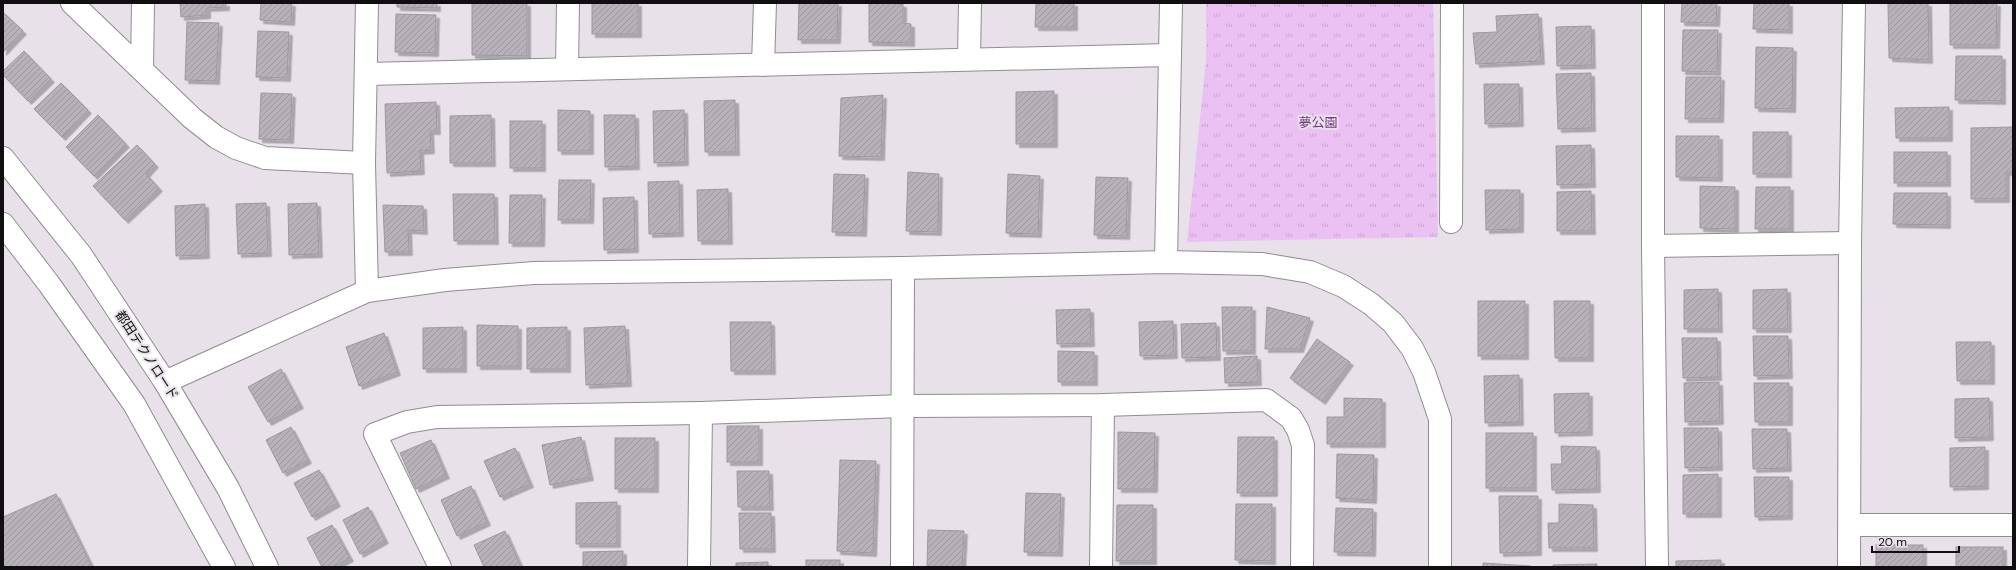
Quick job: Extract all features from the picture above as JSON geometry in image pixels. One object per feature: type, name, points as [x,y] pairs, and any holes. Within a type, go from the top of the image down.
[{"type":"street","points":[[72,3],[192,118],[216,137],[243,151],[264,158],[364,163]]},
{"type":"street","points":[[142,69],[143,3]]},
{"type":"street","points":[[367,3],[364,163],[367,291]]},
{"type":"street","points":[[567,69],[568,3]]},
{"type":"street","points":[[763,65],[765,3]]},
{"type":"street","points":[[969,59],[970,3]]},
{"type":"street","points":[[1166,262],[1171,3]]},
{"type":"street","points":[[1451,222],[1452,3]]},
{"type":"street","points":[[1653,3],[1653,246],[1657,567]]},
{"type":"street","points":[[1849,567],[1850,243],[1854,3]]},
{"type":"street","points":[[366,74],[969,59],[1170,56]]},
{"type":"street","name":"都田テクノロード","points":[[3,158],[81,256],[165,382],[228,488],[267,567]]},
{"type":"street","points":[[3,224],[49,284],[134,404],[224,567]]},
{"type":"street","points":[[1653,246],[1850,243]]},
{"type":"street","points":[[165,382],[367,291],[445,280],[534,273],[903,268],[1166,262],[1262,264],[1310,272],[1343,286],[1371,304],[1393,323],[1412,348],[1424,372],[1440,419],[1440,567]]},
{"type":"street","points":[[902,567],[903,268]]},
{"type":"street","points":[[440,567],[375,434],[407,422],[437,417],[701,413],[903,406],[1103,405],[1266,400],[1291,418],[1298,430],[1303,445],[1302,567]]},
{"type":"street","points":[[1101,567],[1103,405]]},
{"type":"street","points":[[699,567],[701,413]]},
{"type":"street","points":[[1850,525],[2013,525]]},
{"type":"green space","name":"夢公園","points":[[1206,3],[1433,3],[1438,237],[1187,242],[1206,61]]},
{"type":"building","points":[[180,3],[226,3],[226,7],[207,8],[207,15],[181,17]]},
{"type":"building","points":[[261,3],[292,3],[291,22],[260,20]]},
{"type":"building","points":[[397,3],[437,3],[437,8],[397,7]]},
{"type":"building","points":[[472,3],[527,3],[527,56],[472,55]]},
{"type":"building","points":[[592,3],[638,3],[638,34],[592,34]]},
{"type":"building","points":[[799,3],[838,3],[837,40],[798,40]]},
{"type":"building","points":[[869,3],[903,4],[903,23],[911,24],[911,43],[869,42]]},
{"type":"building","points":[[1036,3],[1074,3],[1074,27],[1035,27]]},
{"type":"building","points":[[1682,3],[1717,3],[1716,23],[1681,22]]},
{"type":"building","points":[[1754,3],[1789,3],[1789,30],[1753,29]]},
{"type":"building","points":[[1888,3],[1928,3],[1929,60],[1889,58]]},
{"type":"building","points":[[1950,3],[1997,3],[1996,45],[1950,45]]},
{"type":"building","points":[[3,12],[23,31],[3,52]]},
{"type":"building","points":[[396,14],[436,15],[435,53],[395,52]]},
{"type":"building","points":[[1538,14],[1541,61],[1476,64],[1473,33],[1497,32],[1496,16]]},
{"type":"building","points":[[187,22],[219,23],[216,81],[185,80]]},
{"type":"building","points":[[1591,26],[1592,65],[1557,66],[1556,27]]},
{"type":"building","points":[[1683,30],[1718,30],[1717,72],[1682,71]]},
{"type":"building","points":[[258,31],[289,32],[287,78],[256,77]]},
{"type":"building","points":[[1756,47],[1793,48],[1792,109],[1755,108]]},
{"type":"building","points":[[24,51],[51,79],[28,101],[3,75],[3,71]]},
{"type":"building","points":[[1956,56],[2002,56],[2002,101],[1955,100]]},
{"type":"building","points":[[1591,73],[1592,128],[1558,129],[1556,74]]},
{"type":"building","points":[[1686,77],[1721,77],[1720,119],[1685,119]]},
{"type":"building","points":[[61,83],[88,110],[62,137],[34,109]]},
{"type":"building","points":[[1484,84],[1519,84],[1520,123],[1485,124]]},
{"type":"building","points":[[1054,91],[1054,144],[1016,144],[1016,92]]},
{"type":"building","points":[[261,93],[292,94],[290,140],[259,139]]},
{"type":"building","points":[[883,95],[881,157],[839,156],[841,98]]},
{"type":"building","points":[[735,100],[736,152],[705,152],[704,101]]},
{"type":"building","points":[[436,102],[437,131],[430,131],[431,150],[420,151],[421,171],[387,173],[385,104]]},
{"type":"building","points":[[1949,107],[1949,138],[1896,138],[1895,108]]},
{"type":"building","points":[[558,110],[590,111],[590,151],[558,151]]},
{"type":"building","points":[[684,110],[685,162],[654,163],[653,111]]},
{"type":"building","points":[[98,115],[126,144],[94,176],[66,147]]},
{"type":"building","points":[[491,115],[492,163],[450,163],[450,116]]},
{"type":"building","points":[[604,115],[635,115],[636,166],[605,167]]},
{"type":"building","points":[[510,121],[542,121],[542,168],[510,168]]},
{"type":"building","points":[[2013,127],[2013,172],[2006,172],[2006,199],[1971,199],[1971,128]]},
{"type":"building","points":[[1753,132],[1788,132],[1788,174],[1753,174]]},
{"type":"building","points":[[1676,136],[1719,136],[1719,178],[1676,177]]},
{"type":"building","points":[[137,145],[155,164],[146,174],[159,188],[125,220],[93,186]]},
{"type":"building","points":[[1591,145],[1592,184],[1557,185],[1556,146]]},
{"type":"building","points":[[1894,152],[1947,152],[1947,183],[1894,183]]},
{"type":"building","points":[[908,172],[939,174],[938,232],[906,231]]},
{"type":"building","points":[[834,174],[865,175],[863,233],[832,232]]},
{"type":"building","points":[[1008,174],[1040,176],[1038,234],[1006,233]]},
{"type":"building","points":[[1096,177],[1128,178],[1126,236],[1094,235]]},
{"type":"building","points":[[559,180],[591,180],[590,220],[558,220]]},
{"type":"building","points":[[679,181],[680,233],[649,234],[648,182]]},
{"type":"building","points":[[1700,186],[1735,187],[1735,229],[1700,228]]},
{"type":"building","points":[[1756,187],[1790,187],[1790,229],[1755,229]]},
{"type":"building","points":[[728,189],[729,241],[698,241],[697,190]]},
{"type":"building","points":[[1485,190],[1520,190],[1520,229],[1486,230]]},
{"type":"building","points":[[1591,191],[1592,231],[1557,231],[1557,192]]},
{"type":"building","points":[[1894,193],[1947,193],[1947,225],[1893,224]]},
{"type":"building","points":[[453,194],[494,194],[495,241],[454,241]]},
{"type":"building","points":[[510,195],[542,195],[541,243],[509,243]]},
{"type":"building","points":[[634,197],[635,249],[604,250],[603,198]]},
{"type":"building","points":[[266,203],[268,253],[238,254],[236,204]]},
{"type":"building","points":[[317,203],[319,254],[289,255],[288,204]]},
{"type":"building","points":[[205,204],[206,255],[176,256],[175,206]]},
{"type":"building","points":[[383,205],[423,206],[424,231],[408,230],[409,252],[385,252]]},
{"type":"building","points":[[1718,289],[1719,329],[1684,329],[1684,290]]},
{"type":"building","points":[[1787,289],[1788,329],[1753,329],[1753,290]]},
{"type":"building","points":[[1478,301],[1525,301],[1525,356],[1478,356]]},
{"type":"building","points":[[1554,301],[1590,301],[1590,358],[1555,358]]},
{"type":"building","points":[[1222,307],[1252,307],[1252,351],[1223,351]]},
{"type":"building","points":[[1267,307],[1310,318],[1300,349],[1265,349]]},
{"type":"building","points":[[1090,309],[1091,343],[1057,344],[1056,310]]},
{"type":"building","points":[[1173,321],[1174,355],[1140,356],[1139,322]]},
{"type":"building","points":[[730,322],[771,322],[772,371],[731,371]]},
{"type":"building","points":[[1216,323],[1217,357],[1182,358],[1181,324]]},
{"type":"building","points":[[477,325],[518,326],[518,366],[477,366]]},
{"type":"building","points":[[625,326],[628,383],[586,385],[584,328]]},
{"type":"building","points":[[463,327],[463,369],[423,369],[423,328]]},
{"type":"building","points":[[567,327],[567,369],[527,369],[527,328]]},
{"type":"building","points":[[384,333],[397,372],[359,386],[346,347]]},
{"type":"building","points":[[1753,336],[1788,336],[1789,375],[1754,376]]},
{"type":"building","points":[[1682,338],[1717,338],[1718,377],[1683,378]]},
{"type":"building","points":[[1317,339],[1350,362],[1322,401],[1290,378]]},
{"type":"building","points":[[1956,342],[1991,342],[1991,381],[1957,381]]},
{"type":"building","points":[[1058,351],[1094,352],[1094,382],[1058,382]]},
{"type":"building","points":[[1257,356],[1258,382],[1225,383],[1224,358]]},
{"type":"building","points":[[281,369],[300,405],[268,422],[248,387]]},
{"type":"building","points":[[1519,375],[1520,422],[1485,423],[1484,376]]},
{"type":"building","points":[[1719,382],[1720,421],[1685,422],[1684,383]]},
{"type":"building","points":[[1754,383],[1789,383],[1789,422],[1755,422]]},
{"type":"building","points":[[1589,393],[1589,432],[1555,433],[1554,394]]},
{"type":"building","points":[[1344,398],[1382,399],[1382,444],[1327,444],[1327,417],[1344,417]]},
{"type":"building","points":[[1989,398],[1990,437],[1955,438],[1955,399]]},
{"type":"building","points":[[727,426],[759,426],[759,462],[727,462]]},
{"type":"building","points":[[291,427],[308,460],[283,473],[266,440]]},
{"type":"building","points":[[1684,428],[1718,428],[1719,467],[1685,468]]},
{"type":"building","points":[[1752,429],[1787,429],[1788,468],[1753,469]]},
{"type":"building","points":[[1118,432],[1155,433],[1154,489],[1118,489]]},
{"type":"building","points":[[1486,433],[1533,433],[1533,488],[1486,488]]},
{"type":"building","points":[[581,437],[590,477],[550,485],[542,445]]},
{"type":"building","points":[[1238,437],[1274,437],[1274,493],[1237,493]]},
{"type":"building","points":[[615,438],[655,438],[655,489],[615,489]]},
{"type":"building","points":[[431,440],[446,475],[416,489],[400,453]]},
{"type":"building","points":[[1561,446],[1596,447],[1597,489],[1552,490],[1551,464],[1562,464]]},
{"type":"building","points":[[1985,447],[1985,486],[1950,487],[1950,448]]},
{"type":"building","points":[[515,448],[530,484],[500,497],[484,461]]},
{"type":"building","points":[[1337,454],[1374,455],[1373,500],[1336,498]]},
{"type":"building","points":[[840,460],[876,461],[873,553],[837,551]]},
{"type":"building","points":[[319,470],[337,503],[312,517],[294,483]]},
{"type":"building","points":[[737,471],[769,471],[770,507],[738,507]]},
{"type":"building","points":[[1718,474],[1718,514],[1683,514],[1683,475]]},
{"type":"building","points":[[1754,477],[1789,477],[1789,516],[1755,517]]},
{"type":"building","points":[[471,486],[487,522],[457,536],[441,500]]},
{"type":"building","points":[[1026,493],[1061,494],[1059,553],[1024,552]]},
{"type":"building","points":[[56,494],[92,567],[3,567],[3,517]]},
{"type":"building","points":[[1499,496],[1538,496],[1538,552],[1500,553]]},
{"type":"building","points":[[617,502],[617,544],[576,544],[576,503]]},
{"type":"building","points":[[1236,504],[1272,504],[1272,561],[1235,560]]},
{"type":"building","points":[[1559,504],[1593,505],[1594,548],[1549,548],[1548,523],[1559,523]]},
{"type":"building","points":[[1117,505],[1153,505],[1153,561],[1116,561]]},
{"type":"building","points":[[368,507],[385,540],[360,554],[343,520]]},
{"type":"building","points":[[1336,508],[1373,509],[1372,553],[1334,552]]},
{"type":"building","points":[[739,513],[771,513],[772,549],[740,549]]},
{"type":"building","points":[[332,525],[350,558],[333,567],[322,567],[307,538]]},
{"type":"building","points":[[928,530],[964,531],[962,567],[927,567]]},
{"type":"building","points":[[505,531],[521,567],[484,567],[474,545]]},
{"type":"building","points":[[1876,545],[1923,545],[1923,567],[1876,567]]},
{"type":"building","points":[[1956,547],[2003,547],[2003,567],[1956,567]]},
{"type":"building","points":[[623,551],[623,567],[583,567],[583,552]]},
{"type":"building","points":[[806,560],[840,560],[840,567],[806,567]]},
{"type":"building","points":[[1721,560],[1721,567],[1676,567],[1676,561]]},
{"type":"building","points":[[768,562],[768,567],[736,567],[736,563]]},
{"type":"building","points":[[1483,563],[1531,566],[1531,567],[1483,567]]},
{"type":"building","points":[[1597,564],[1597,567],[1553,567],[1553,565]]}]
